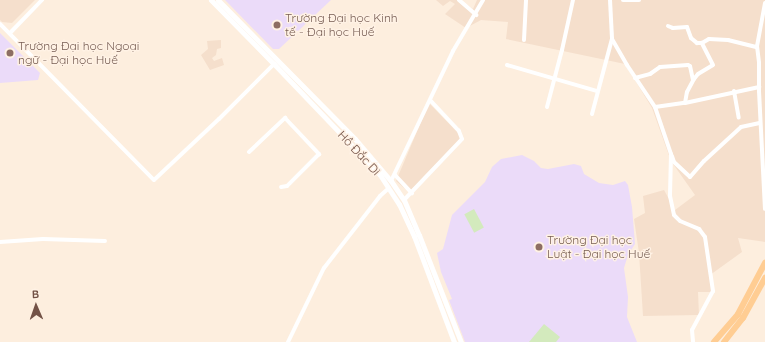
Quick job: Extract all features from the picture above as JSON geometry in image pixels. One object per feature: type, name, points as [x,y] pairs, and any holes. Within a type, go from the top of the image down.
[{"type":"main road","points":[[714,342],[738,314],[765,263]]},
{"type":"main road","points":[[724,342],[743,318],[765,278]]},
{"type":"street","points":[[10,34],[42,0]]},
{"type":"street","name":"Hồ Đắc Di","points":[[211,0],[380,175],[399,204],[414,236],[454,342]]},
{"type":"street","name":"Hồ Đắc Di","points":[[218,0],[355,139],[391,181],[404,200],[420,235],[461,342]]},
{"type":"street","points":[[459,0],[476,15]]},
{"type":"street","points":[[391,181],[453,51],[476,15],[483,0]]},
{"type":"street","points":[[524,40],[526,0]]},
{"type":"street","points":[[547,107],[573,0]]},
{"type":"street","points":[[592,114],[612,40],[610,0]]},
{"type":"street","points":[[623,0],[639,0]]},
{"type":"street","points":[[765,3],[757,47],[759,63],[760,123],[765,208]]},
{"type":"street","points":[[0,24],[154,180],[219,119],[274,64]]},
{"type":"street","points":[[668,26],[673,28],[686,26],[694,42],[702,43],[709,40],[728,40],[757,47]]},
{"type":"street","points":[[612,40],[655,107],[674,162],[690,177],[704,161],[741,128],[760,123]]},
{"type":"street","points":[[685,103],[687,92],[693,80],[698,74],[712,65],[702,43]]},
{"type":"street","points":[[507,65],[597,91]]},
{"type":"street","points":[[635,78],[650,74],[660,67],[688,65],[690,67],[693,80]]},
{"type":"street","points":[[655,107],[685,103],[734,91],[759,89],[765,92]]},
{"type":"street","points":[[734,91],[739,118]]},
{"type":"street","points":[[404,200],[462,139],[459,130],[430,100]]},
{"type":"street","points":[[249,152],[286,118],[319,154],[287,186],[281,187]]},
{"type":"street","points":[[671,154],[670,196],[674,215],[680,222],[696,227],[703,234],[713,280],[712,294],[692,330],[693,342]]},
{"type":"street","points":[[395,175],[412,193]]},
{"type":"street","points":[[288,342],[324,268],[380,196],[389,188]]},
{"type":"street","points":[[0,242],[43,239],[105,241]]},
{"type":"shaded area","points":[[0,0],[35,0],[12,23],[2,22],[0,20]]},
{"type":"shaded area","name":"Trường Đại học Kinh tế - Đại học Huế","points":[[225,0],[331,0],[279,49],[273,49]]},
{"type":"shaded area","points":[[436,0],[460,0],[473,9],[477,0],[765,0],[765,242],[738,238],[742,252],[710,275],[712,292],[698,292],[699,315],[643,316],[639,253],[634,219],[645,213],[643,196],[664,190],[675,210],[695,195],[671,161],[652,108],[625,64],[506,39],[508,22],[481,20],[466,28],[445,14],[455,4],[450,1],[443,6]]},
{"type":"shaded area","name":"Trường Đại học Ngoại ngữ - Đại học Huế","points":[[0,33],[40,73],[38,80],[0,83]]},
{"type":"shaded area","points":[[221,40],[221,48],[217,49],[216,55],[212,58],[214,61],[222,58],[224,65],[210,70],[201,55],[208,49],[207,41]]},
{"type":"shaded area","points":[[429,103],[462,137],[409,192],[396,181]]},
{"type":"shaded area","name":"Trường Đại học Luật - Đại học Huế","points":[[522,155],[534,161],[541,168],[548,169],[574,164],[581,166],[584,174],[599,183],[613,185],[625,181],[628,185],[632,207],[635,244],[628,255],[624,268],[628,297],[627,317],[637,342],[465,342],[449,300],[452,299],[441,272],[437,253],[443,249],[452,215],[485,182],[492,167],[501,159]]},
{"type":"green space","points":[[474,209],[484,228],[474,233],[464,214]]},
{"type":"green space","points":[[544,324],[560,337],[556,342],[529,342]]},
{"type":"place","name":"Trường Đại học Kinh tế - Đại học Huế","points":[[277,25]]},
{"type":"place","name":"Trường Đại học Ngoại ngữ - Đại học Huế","points":[[10,53]]},
{"type":"place","name":"Trường Đại học Luật - Đại học Huế","points":[[539,247]]}]
